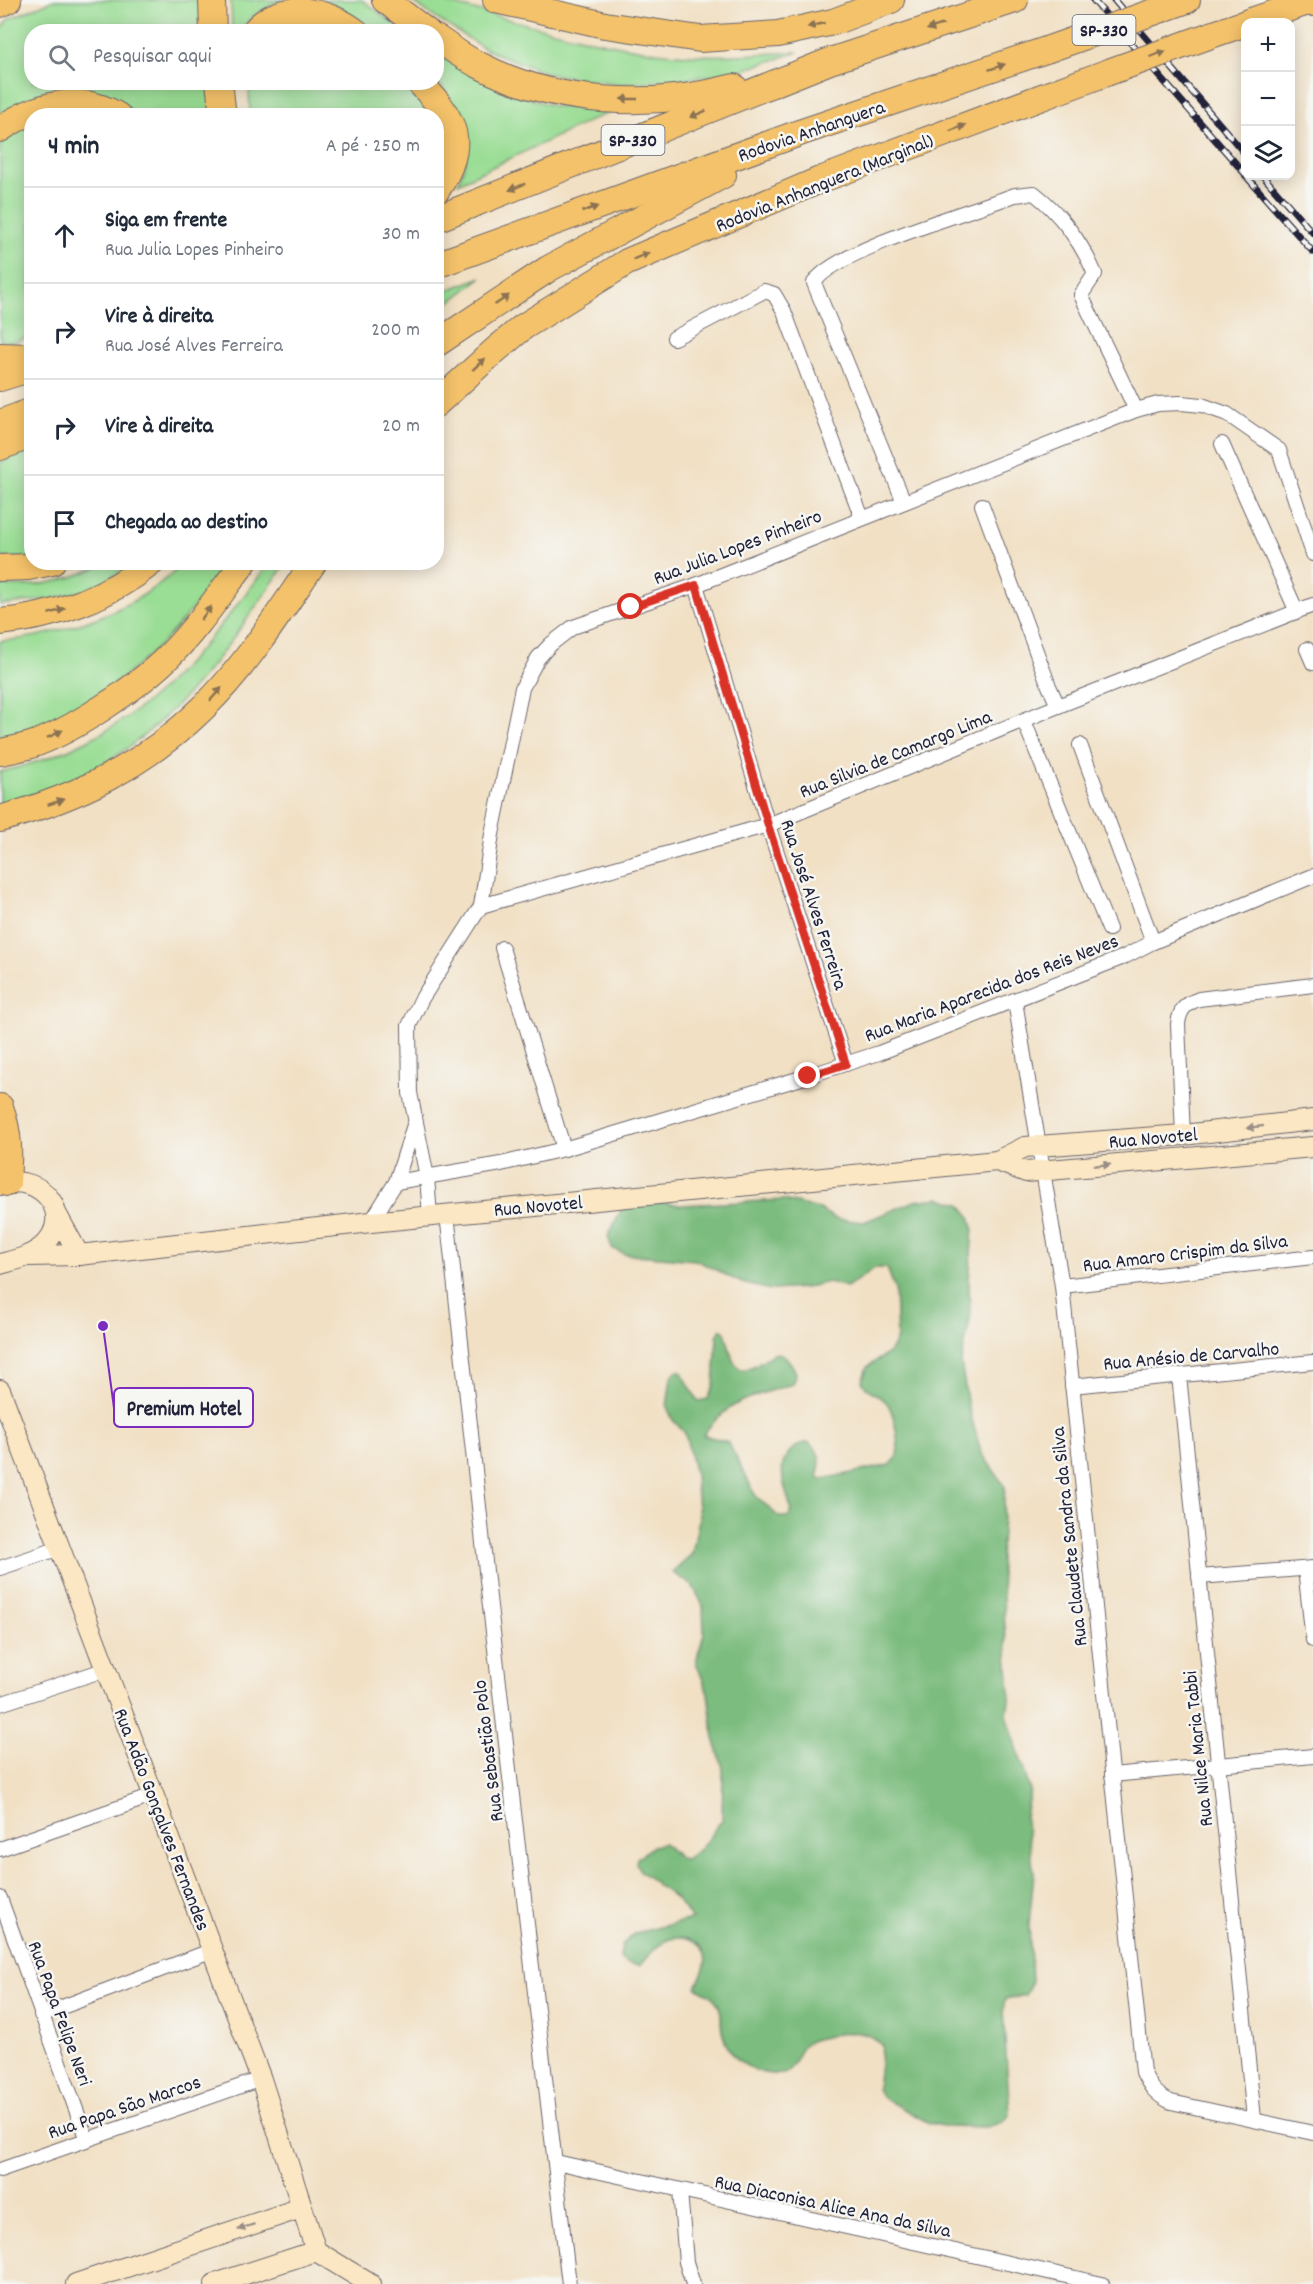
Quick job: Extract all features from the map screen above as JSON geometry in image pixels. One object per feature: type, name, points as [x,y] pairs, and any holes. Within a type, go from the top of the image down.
[{"type":"highway","points":[[0,4],[8,0]]},
{"type":"highway","points":[[212,0],[213,24]]},
{"type":"highway","points":[[385,0],[417,24]]},
{"type":"highway","points":[[496,0],[605,25],[700,39],[778,34],[833,22],[891,0]]},
{"type":"highway","name":"Rodovia Anhanguera","points":[[444,262],[802,132],[1186,0]]},
{"type":"highway","name":"SP-330","points":[[444,216],[830,61],[1013,1]]},
{"type":"highway","name":"Rodovia Anhanguera (Marginal)","points":[[1262,18],[1310,2]]},
{"type":"highway","points":[[263,24],[273,15],[296,11],[318,13],[346,24]]},
{"type":"highway","name":"Rodovia Anhanguera (Marginal)","points":[[444,397],[523,327],[627,262],[820,180],[1241,25]]},
{"type":"highway","points":[[444,43],[479,65],[521,83],[560,94],[593,99],[682,97],[722,90],[830,61]]},
{"type":"highway","points":[[220,90],[222,108]]},
{"type":"highway","points":[[224,108],[228,90]]},
{"type":"highway","points":[[426,90],[440,108]]},
{"type":"highway","points":[[41,108],[67,103],[86,103],[104,108]]},
{"type":"highway","points":[[444,115],[455,133],[456,146],[450,169],[444,178]]},
{"type":"highway","points":[[0,129],[24,116]]},
{"type":"highway","points":[[444,339],[548,269],[802,132]]},
{"type":"highway","points":[[0,356],[24,357]]},
{"type":"highway","points":[[0,378],[24,370]]},
{"type":"highway","points":[[0,423],[24,414]]},
{"type":"highway","points":[[0,447],[24,438]]},
{"type":"highway","points":[[0,568],[24,567]]},
{"type":"highway","points":[[0,622],[32,619],[62,610],[111,590],[142,570]]},
{"type":"highway","points":[[0,752],[32,745],[58,733],[146,676],[192,630],[238,570]]},
{"type":"highway","points":[[0,819],[68,798],[113,776],[168,740],[226,683],[308,570]]},
{"type":"highway","points":[[0,1107],[9,1140],[3,1184]]},
{"type":"street","points":[[904,502],[814,283],[818,275],[859,251],[1015,195],[1034,193],[1052,207],[1089,260],[1095,274],[1081,295],[1136,410]]},
{"type":"street","points":[[674,338],[764,291],[774,294],[784,311],[862,518]]},
{"type":"street","name":"Rua Julia Lopes Pinheiro","points":[[439,1215],[427,1177],[410,1093],[409,1026],[420,999],[481,906],[492,834],[522,688],[538,658],[551,644],[573,627],[696,585],[1136,410],[1158,404],[1202,405],[1227,414],[1279,450],[1313,554]]},
{"type":"street","points":[[1222,444],[1297,612]]},
{"type":"street","points":[[982,505],[1058,706]]},
{"type":"street","name":"Rua José Alves Ferreira","points":[[696,585],[768,825],[846,1064]]},
{"type":"street","name":"Rua Silvia de Camargo Lima","points":[[481,906],[768,825],[1313,605]]},
{"type":"street","points":[[1307,649],[1313,663]]},
{"type":"street","points":[[1024,721],[1109,929]]},
{"type":"street","points":[[1080,745],[1153,942]]},
{"type":"street","name":"Rua Maria Aparecida dos Reis Neves","points":[[396,1182],[501,1164],[564,1149],[879,1053],[1124,957],[1153,942],[1313,876]]},
{"type":"street","points":[[502,948],[564,1149]]},
{"type":"street","points":[[1183,1135],[1179,1012],[1187,1003],[1199,999],[1313,985]]},
{"type":"street","name":"Rua Claudete Sandra da Silva","points":[[1015,1000],[1041,1146],[1062,1286],[1143,2072],[1149,2085],[1158,2096],[1172,2102],[1254,2119]]},
{"type":"street","name":"Rua Novotel","points":[[27,1256],[80,1255],[439,1215],[997,1161],[1025,1148],[1183,1135],[1313,1120]]},
{"type":"street","name":"Rua Julia Lopes Pinheiro","points":[[371,1222],[396,1182],[415,1123]]},
{"type":"street","name":"Rua Novotel","points":[[997,1161],[1026,1172],[1313,1147]]},
{"type":"street","points":[[3,1184],[21,1181],[34,1186],[47,1196],[80,1255]]},
{"type":"street","points":[[0,1264],[27,1256],[43,1246],[51,1235],[56,1213]]},
{"type":"street","name":"Rua Sebastião Polo","points":[[439,1215],[488,1589],[569,2284]]},
{"type":"street","name":"Rua Amaro Crispim da Silva","points":[[1062,1286],[1313,1257]]},
{"type":"street","name":"Rua Anésio de Carvalho","points":[[1072,1386],[1313,1362]]},
{"type":"street","name":"Rua Nilce Maria Tabbi","points":[[1179,1375],[1254,2119]]},
{"type":"street","name":"Rua Adão Gonçalves Fernandes","points":[[0,1390],[6,1424],[60,1548],[261,2079],[316,2251]]},
{"type":"street","points":[[0,1568],[60,1548]]},
{"type":"street","points":[[1199,1577],[1309,1569],[1313,1640]]},
{"type":"street","points":[[0,1704],[107,1669]]},
{"type":"street","points":[[1112,1775],[1313,1756]]},
{"type":"street","points":[[0,1849],[155,1795]]},
{"type":"street","name":"Rua Papa Felipe Neri","points":[[0,1898],[87,2140]]},
{"type":"street","points":[[41,2015],[213,1950]]},
{"type":"street","name":"Rua Papa São Marcos","points":[[0,2170],[261,2079]]},
{"type":"street","points":[[1254,2119],[1313,2133]]},
{"type":"street","name":"Rua Diaconisa Alice Ana da Silva","points":[[556,2162],[1102,2284]]},
{"type":"street","points":[[680,2191],[686,2262],[693,2284]]},
{"type":"street","points":[[76,2284],[301,2208]]},
{"type":"street","points":[[215,2284],[316,2251],[370,2284]]},
{"type":"green space","points":[[54,0],[203,0],[205,24],[24,24],[24,90],[210,90],[211,108],[126,108],[98,96],[42,108],[24,108],[24,112],[0,117],[0,31],[8,19]]},
{"type":"green space","points":[[231,0],[288,0],[267,7],[246,24],[232,24]]},
{"type":"green space","points":[[319,0],[362,0],[394,24],[364,24],[341,8]]},
{"type":"green space","points":[[411,0],[435,0],[591,40],[662,53],[720,56],[798,52],[734,73],[621,84],[549,74],[487,50]]},
{"type":"green space","points":[[315,22],[320,24],[287,24]]},
{"type":"green space","points":[[444,58],[501,89],[553,106],[609,112],[458,183],[467,154],[466,129],[462,117],[444,90]]},
{"type":"green space","points":[[249,90],[412,90],[429,108],[250,108]]},
{"type":"green space","points":[[24,126],[24,338],[14,342],[0,341],[0,139]]},
{"type":"green space","points":[[482,277],[444,307],[444,291]]},
{"type":"green space","points":[[24,453],[24,558],[0,558],[0,462]]},
{"type":"green space","points":[[90,570],[125,570],[86,590],[53,599],[0,605],[0,586],[41,584]]},
{"type":"green space","points":[[177,570],[221,570],[205,594],[156,649],[101,694],[69,712],[36,726],[0,737],[0,641],[34,637],[89,621],[122,607]]},
{"type":"green space","points":[[264,570],[281,570],[215,662],[175,708],[153,728],[115,757],[84,774],[50,789],[0,805],[0,772],[66,751],[107,730],[145,704],[177,674],[232,612]]},
{"type":"green space","points":[[622,1197],[681,1205],[784,1200],[819,1209],[836,1219],[864,1222],[915,1201],[939,1198],[960,1204],[970,1216],[973,1228],[969,1282],[970,1318],[961,1362],[968,1406],[981,1452],[1005,1487],[1000,1559],[1010,1693],[1007,1715],[1030,1790],[1025,1816],[1034,1873],[1029,1924],[1032,1982],[1025,1995],[1005,1999],[1003,2010],[1010,2115],[1002,2122],[988,2127],[943,2126],[929,2123],[883,2098],[877,2089],[882,2046],[862,2033],[840,2034],[808,2042],[786,2073],[773,2074],[754,2070],[738,2060],[727,2045],[723,2035],[721,2011],[716,2001],[696,1987],[706,1958],[700,1946],[688,1939],[674,1938],[667,1940],[652,1951],[639,1966],[626,1963],[620,1958],[622,1945],[636,1933],[692,1919],[677,1900],[640,1871],[636,1863],[637,1858],[653,1846],[664,1843],[679,1858],[686,1859],[701,1848],[722,1820],[723,1768],[714,1738],[708,1693],[696,1662],[704,1634],[703,1606],[693,1586],[672,1572],[692,1554],[699,1519],[695,1475],[685,1433],[673,1420],[667,1407],[671,1378],[676,1371],[681,1371],[698,1401],[708,1399],[714,1385],[717,1336],[721,1329],[725,1332],[733,1361],[741,1370],[750,1368],[777,1353],[789,1361],[796,1373],[792,1384],[742,1401],[721,1414],[703,1435],[728,1442],[756,1496],[779,1517],[788,1517],[792,1511],[785,1490],[782,1470],[788,1453],[796,1447],[808,1442],[816,1450],[820,1462],[817,1477],[823,1479],[890,1465],[896,1458],[898,1446],[890,1407],[884,1400],[867,1389],[862,1382],[867,1367],[890,1352],[897,1338],[895,1289],[887,1268],[875,1268],[847,1287],[828,1282],[804,1288],[771,1290],[742,1283],[696,1260],[624,1254],[612,1248],[608,1236],[622,1208]]},
{"type":"railway","points":[[1093,0],[1241,169]]},
{"type":"railway","points":[[1114,0],[1241,149]]},
{"type":"railway","points":[[1250,180],[1313,252]]},
{"type":"railway","points":[[1267,180],[1313,233]]},
{"type":"place","name":"Premium Hotel","points":[[103,1326]]},
{"type":"route","points":[[631,607],[696,585],[768,825],[846,1064],[808,1076]]}]
